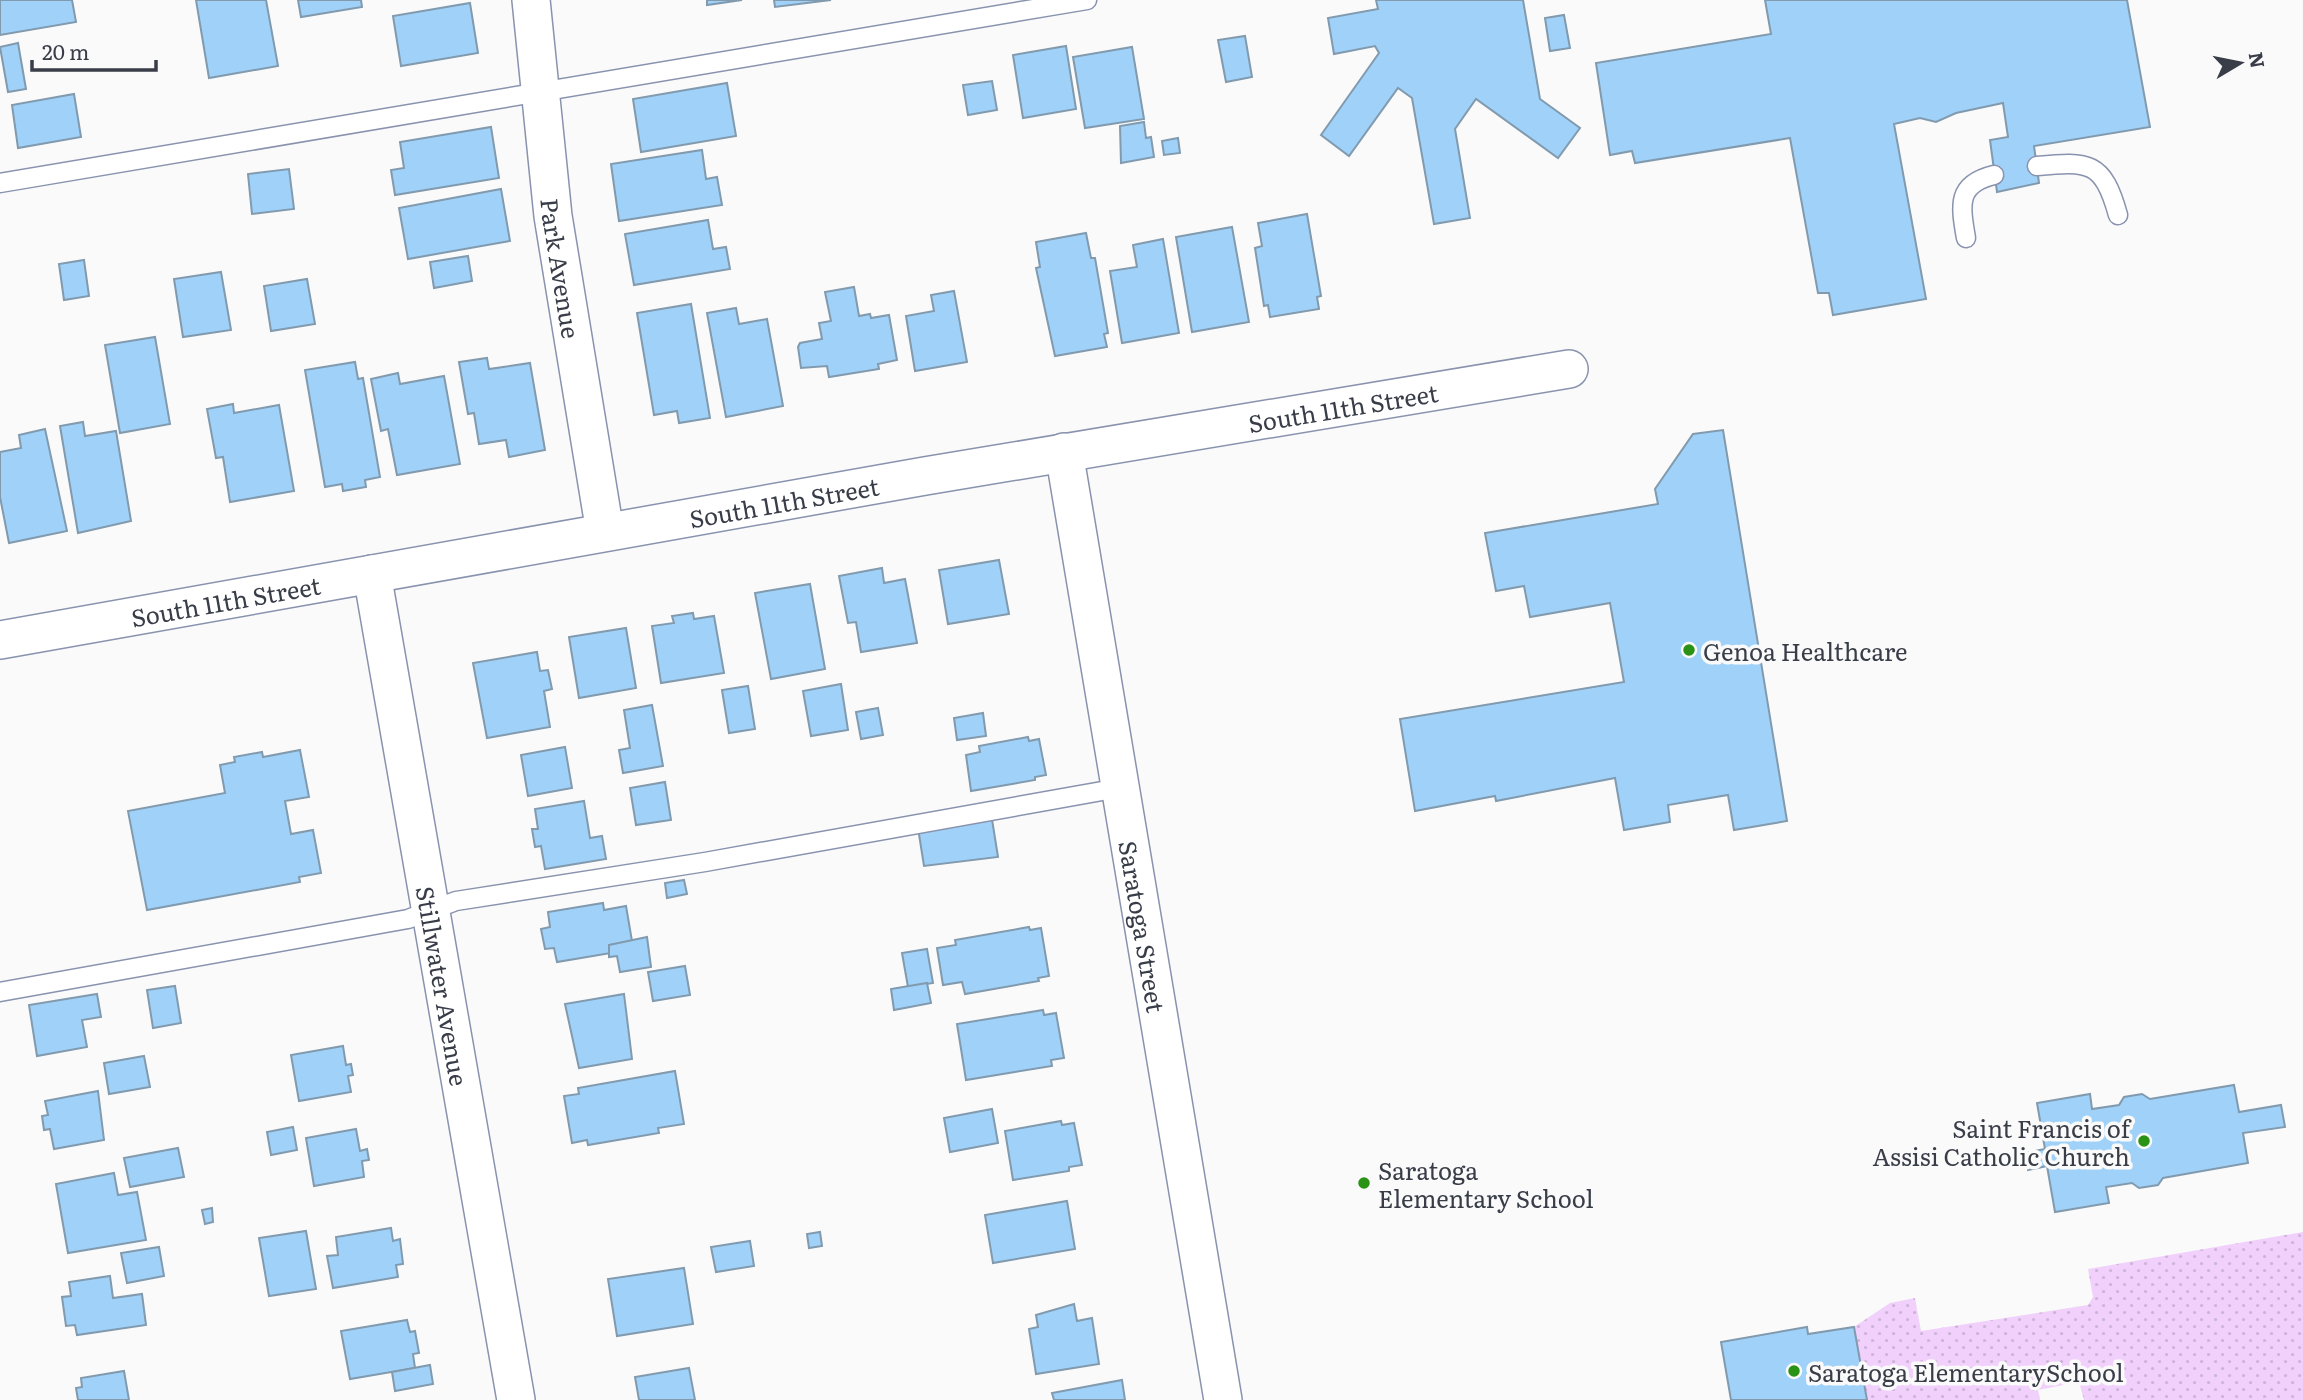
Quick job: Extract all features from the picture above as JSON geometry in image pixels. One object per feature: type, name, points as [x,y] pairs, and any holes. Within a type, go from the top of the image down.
[{"type":"street","name":"Park Avenue","points":[[531,0],[553,216],[606,532]]},
{"type":"street","name":"South 11th Street","points":[[0,640],[1064,452],[1569,369]]},
{"type":"street","name":"Saratoga Street","points":[[1064,452],[1223,1400]]},
{"type":"street","name":"Stillwater Avenue","points":[[372,573],[516,1400]]},
{"type":"lane","points":[[0,183],[1087,0]]},
{"type":"lane","points":[[2037,166],[2073,163],[2101,174],[2110,188],[2118,215]]},
{"type":"lane","points":[[1966,238],[1963,205],[1966,189],[1974,180],[1994,175]]},
{"type":"lane","points":[[0,992],[408,919],[456,901],[692,864],[1119,788]]},
{"type":"shaded area","points":[[2303,1232],[2303,1400],[2084,1400],[2079,1382],[2038,1390],[2040,1400],[1867,1400],[1854,1327],[1890,1303],[1915,1298],[1921,1331],[2088,1305],[2093,1297],[2088,1269]]},
{"type":"building","points":[[0,0],[72,0],[76,22],[0,35]]},
{"type":"building","points":[[196,0],[266,0],[278,66],[209,78]]},
{"type":"building","points":[[298,0],[361,0],[362,7],[301,17]]},
{"type":"building","points":[[707,0],[742,0],[707,5]]},
{"type":"building","points":[[774,0],[831,0],[775,7]]},
{"type":"building","points":[[1376,0],[1523,0],[1540,99],[1580,128],[1558,158],[1476,99],[1455,129],[1470,218],[1434,224],[1412,98],[1398,88],[1349,156],[1321,135],[1379,53],[1375,46],[1334,54],[1328,18],[1378,9]]},
{"type":"building","points":[[1765,0],[2127,0],[2150,127],[2034,146],[2039,183],[1997,192],[1990,140],[2008,137],[2003,103],[1956,113],[1936,122],[1920,118],[1894,124],[1926,299],[1833,315],[1829,293],[1818,293],[1790,138],[1635,163],[1632,151],[1610,155],[1596,63],[1771,34]]},
{"type":"building","points":[[470,3],[478,53],[401,66],[393,16]]},
{"type":"building","points":[[1564,15],[1570,48],[1550,51],[1545,18]]},
{"type":"building","points":[[1245,36],[1252,77],[1226,82],[1218,40]]},
{"type":"building","points":[[18,43],[26,89],[8,92],[0,47]]},
{"type":"building","points":[[1066,46],[1076,109],[1023,118],[1013,55]]},
{"type":"building","points":[[1132,47],[1144,119],[1085,128],[1073,57]]},
{"type":"building","points":[[992,81],[997,110],[968,115],[963,85]]},
{"type":"building","points":[[727,83],[736,136],[641,152],[633,99]]},
{"type":"building","points":[[74,94],[81,137],[18,148],[12,105]]},
{"type":"building","points":[[1144,122],[1146,138],[1151,137],[1154,157],[1121,163],[1120,126]]},
{"type":"building","points":[[491,127],[499,178],[395,195],[391,170],[404,168],[400,142]]},
{"type":"building","points":[[1178,138],[1180,153],[1164,155],[1162,141]]},
{"type":"building","points":[[702,150],[706,179],[717,177],[722,205],[619,221],[611,164]]},
{"type":"building","points":[[289,169],[294,209],[252,214],[248,174]]},
{"type":"building","points":[[501,189],[510,241],[408,259],[399,208]]},
{"type":"building","points":[[1307,214],[1321,296],[1317,297],[1319,309],[1270,317],[1268,305],[1264,306],[1255,248],[1262,246],[1258,223]]},
{"type":"building","points":[[708,220],[713,249],[726,247],[730,269],[634,285],[625,234]]},
{"type":"building","points":[[1232,227],[1249,322],[1192,332],[1176,237]]},
{"type":"building","points":[[1086,233],[1091,258],[1095,258],[1108,333],[1104,334],[1107,347],[1055,356],[1036,268],[1040,267],[1036,242]]},
{"type":"building","points":[[1163,239],[1179,333],[1122,343],[1110,271],[1137,267],[1133,245]]},
{"type":"building","points":[[468,256],[472,281],[434,288],[430,262]]},
{"type":"building","points":[[84,260],[89,296],[64,300],[59,264]]},
{"type":"building","points":[[221,272],[231,330],[183,337],[174,279]]},
{"type":"building","points":[[307,279],[315,324],[271,331],[264,286]]},
{"type":"building","points":[[854,287],[859,316],[870,314],[871,318],[889,315],[897,360],[878,364],[879,369],[829,377],[827,366],[801,368],[798,347],[800,343],[822,339],[819,323],[831,321],[825,292]]},
{"type":"building","points":[[954,291],[967,362],[915,371],[906,316],[934,311],[931,295]]},
{"type":"building","points":[[691,304],[710,418],[679,423],[677,411],[654,415],[637,313]]},
{"type":"building","points":[[736,308],[739,324],[767,319],[783,406],[726,417],[707,313]]},
{"type":"building","points":[[155,337],[170,424],[120,433],[105,345]]},
{"type":"building","points":[[487,358],[489,369],[530,363],[545,450],[509,457],[506,440],[479,444],[474,413],[468,414],[459,362]]},
{"type":"building","points":[[355,362],[358,379],[363,378],[380,477],[365,480],[366,487],[343,491],[342,484],[325,487],[305,370]]},
{"type":"building","points":[[398,373],[400,384],[444,376],[460,464],[397,475],[388,429],[381,431],[371,379]]},
{"type":"building","points":[[233,404],[234,413],[279,405],[294,491],[230,502],[223,457],[216,458],[207,409]]},
{"type":"building","points":[[83,422],[85,436],[116,431],[131,521],[78,533],[60,426]]},
{"type":"building","points":[[45,429],[67,531],[9,543],[0,497],[0,452],[21,448],[19,435]]},
{"type":"building","name":"Genoa Healthcare","points":[[1723,430],[1787,821],[1734,830],[1728,795],[1668,805],[1670,822],[1624,830],[1615,778],[1496,801],[1495,796],[1415,811],[1400,719],[1624,682],[1610,603],[1530,617],[1524,586],[1496,591],[1485,533],[1658,504],[1655,489],[1693,434]]},
{"type":"building","points":[[999,560],[1009,614],[948,624],[939,570]]},
{"type":"building","points":[[882,568],[884,583],[905,579],[917,643],[861,652],[856,622],[848,623],[839,576]]},
{"type":"building","points":[[810,584],[825,669],[771,679],[755,593]]},
{"type":"building","points":[[693,613],[694,619],[714,616],[724,673],[661,683],[652,626],[674,623],[672,616]]},
{"type":"building","points":[[626,628],[636,688],[579,698],[569,637]]},
{"type":"building","points":[[537,652],[540,671],[548,670],[552,689],[544,691],[550,727],[487,738],[473,663]]},
{"type":"building","points":[[841,684],[848,730],[811,736],[803,691]]},
{"type":"building","points":[[748,686],[755,729],[729,733],[722,690]]},
{"type":"building","points":[[652,705],[663,766],[623,773],[619,750],[630,748],[624,710]]},
{"type":"building","points":[[878,708],[883,735],[861,739],[856,712]]},
{"type":"building","points":[[983,713],[986,736],[957,740],[954,718]]},
{"type":"building","points":[[1028,737],[1029,741],[1039,739],[1046,775],[1035,777],[1035,780],[971,791],[966,755],[980,752],[979,746]]},
{"type":"building","points":[[565,747],[572,788],[528,796],[521,755]]},
{"type":"building","points":[[300,750],[309,797],[285,801],[291,834],[313,830],[321,873],[299,877],[300,882],[147,910],[128,811],[225,793],[220,765],[235,762],[234,757],[262,752],[263,757]]},
{"type":"building","points":[[665,782],[671,820],[636,825],[630,788]]},
{"type":"building","points":[[584,801],[590,838],[602,836],[606,859],[545,869],[541,846],[535,847],[532,829],[538,829],[535,809]]},
{"type":"building","points":[[991,813],[998,857],[924,866],[918,828]]},
{"type":"building","points":[[684,880],[687,894],[667,898],[665,883]]},
{"type":"building","points":[[603,903],[604,910],[626,906],[632,941],[609,945],[611,953],[557,962],[554,948],[545,949],[541,929],[550,927],[548,912]]},
{"type":"building","points":[[1029,927],[1030,930],[1041,928],[1049,976],[1038,978],[1039,981],[965,994],[962,982],[943,985],[937,948],[956,945],[955,940]]},
{"type":"building","points":[[647,937],[651,967],[620,972],[617,956],[609,957],[609,945]]},
{"type":"building","points":[[927,949],[933,983],[908,987],[902,953]]},
{"type":"building","points":[[685,966],[690,995],[653,1001],[648,972]]},
{"type":"building","points":[[927,983],[931,1003],[894,1010],[891,989]]},
{"type":"building","points":[[175,986],[181,1023],[153,1028],[147,990]]},
{"type":"building","points":[[97,994],[101,1017],[82,1020],[87,1047],[37,1056],[29,1005]]},
{"type":"building","points":[[624,994],[632,1059],[579,1068],[565,1004]]},
{"type":"building","points":[[1043,1010],[1044,1015],[1056,1013],[1064,1058],[1051,1060],[1052,1066],[966,1080],[957,1024]]},
{"type":"building","points":[[343,1046],[346,1065],[351,1064],[353,1075],[348,1076],[351,1092],[299,1101],[291,1055]]},
{"type":"building","points":[[144,1056],[150,1087],[109,1094],[104,1063]]},
{"type":"building","points":[[675,1071],[684,1124],[658,1128],[659,1133],[588,1145],[587,1140],[572,1143],[564,1096],[579,1094],[578,1088]]},
{"type":"building","name":"Saint Francis of Assisi Catholic Church","points":[[2234,1085],[2239,1112],[2281,1105],[2285,1127],[2243,1133],[2248,1163],[2163,1178],[2158,1185],[2139,1188],[2132,1183],[2106,1187],[2109,1203],[2055,1212],[2047,1166],[2028,1170],[2025,1153],[2045,1149],[2037,1103],[2090,1094],[2092,1109],[2119,1105],[2124,1097],[2142,1094],[2150,1099]]},
{"type":"building","points":[[98,1091],[104,1140],[54,1149],[50,1129],[44,1130],[42,1116],[48,1115],[45,1101]]},
{"type":"building","points":[[992,1109],[998,1143],[950,1152],[944,1118]]},
{"type":"building","points":[[1061,1121],[1062,1125],[1074,1123],[1082,1165],[1069,1167],[1069,1171],[1013,1180],[1005,1131]]},
{"type":"building","points":[[293,1127],[297,1150],[271,1155],[267,1132]]},
{"type":"building","points":[[356,1129],[360,1151],[367,1149],[369,1160],[362,1161],[364,1177],[314,1186],[306,1138]]},
{"type":"building","points":[[178,1148],[184,1177],[130,1187],[124,1158]]},
{"type":"building","points":[[114,1173],[118,1195],[137,1192],[146,1240],[68,1253],[56,1184]]},
{"type":"building","points":[[1067,1201],[1075,1249],[993,1263],[985,1215]]},
{"type":"building","points":[[212,1208],[213,1222],[205,1224],[202,1210]]},
{"type":"building","points":[[391,1228],[393,1241],[400,1239],[403,1264],[396,1265],[398,1277],[333,1288],[327,1256],[338,1255],[336,1237]]},
{"type":"building","points":[[306,1231],[316,1289],[269,1296],[259,1238]]},
{"type":"building","points":[[820,1232],[822,1246],[809,1248],[807,1234]]},
{"type":"building","points":[[750,1241],[754,1266],[716,1272],[711,1247]]},
{"type":"building","points":[[159,1247],[164,1276],[127,1283],[121,1253]]},
{"type":"building","points":[[684,1268],[693,1324],[617,1336],[608,1279]]},
{"type":"building","points":[[110,1276],[113,1298],[142,1294],[146,1325],[77,1335],[75,1325],[66,1326],[62,1297],[71,1296],[69,1282]]},
{"type":"building","points":[[1074,1304],[1077,1321],[1092,1318],[1099,1364],[1036,1374],[1029,1329],[1038,1327],[1036,1315]]},
{"type":"building","points":[[407,1320],[410,1332],[415,1331],[419,1353],[413,1354],[415,1368],[350,1379],[341,1331]]},
{"type":"building","name":"Saratoga ElementarySchool","points":[[1807,1327],[1808,1334],[1854,1327],[1867,1400],[1731,1400],[1721,1342]]},
{"type":"building","points":[[430,1365],[433,1384],[395,1391],[392,1372]]},
{"type":"building","points":[[689,1368],[695,1400],[639,1400],[635,1377]]},
{"type":"building","points":[[124,1371],[129,1400],[78,1400],[76,1388],[82,1387],[81,1378]]},
{"type":"building","points":[[1122,1380],[1125,1400],[1054,1400],[1052,1393]]},
{"type":"place","name":"Genoa Healthcare","points":[[1689,650]]},
{"type":"place","name":"Saint Francis of Assisi Catholic Church","points":[[2144,1141]]},
{"type":"place","name":"Saratoga Elementary School","points":[[1364,1183]]},
{"type":"place","name":"Saratoga ElementarySchool","points":[[1794,1371]]}]
